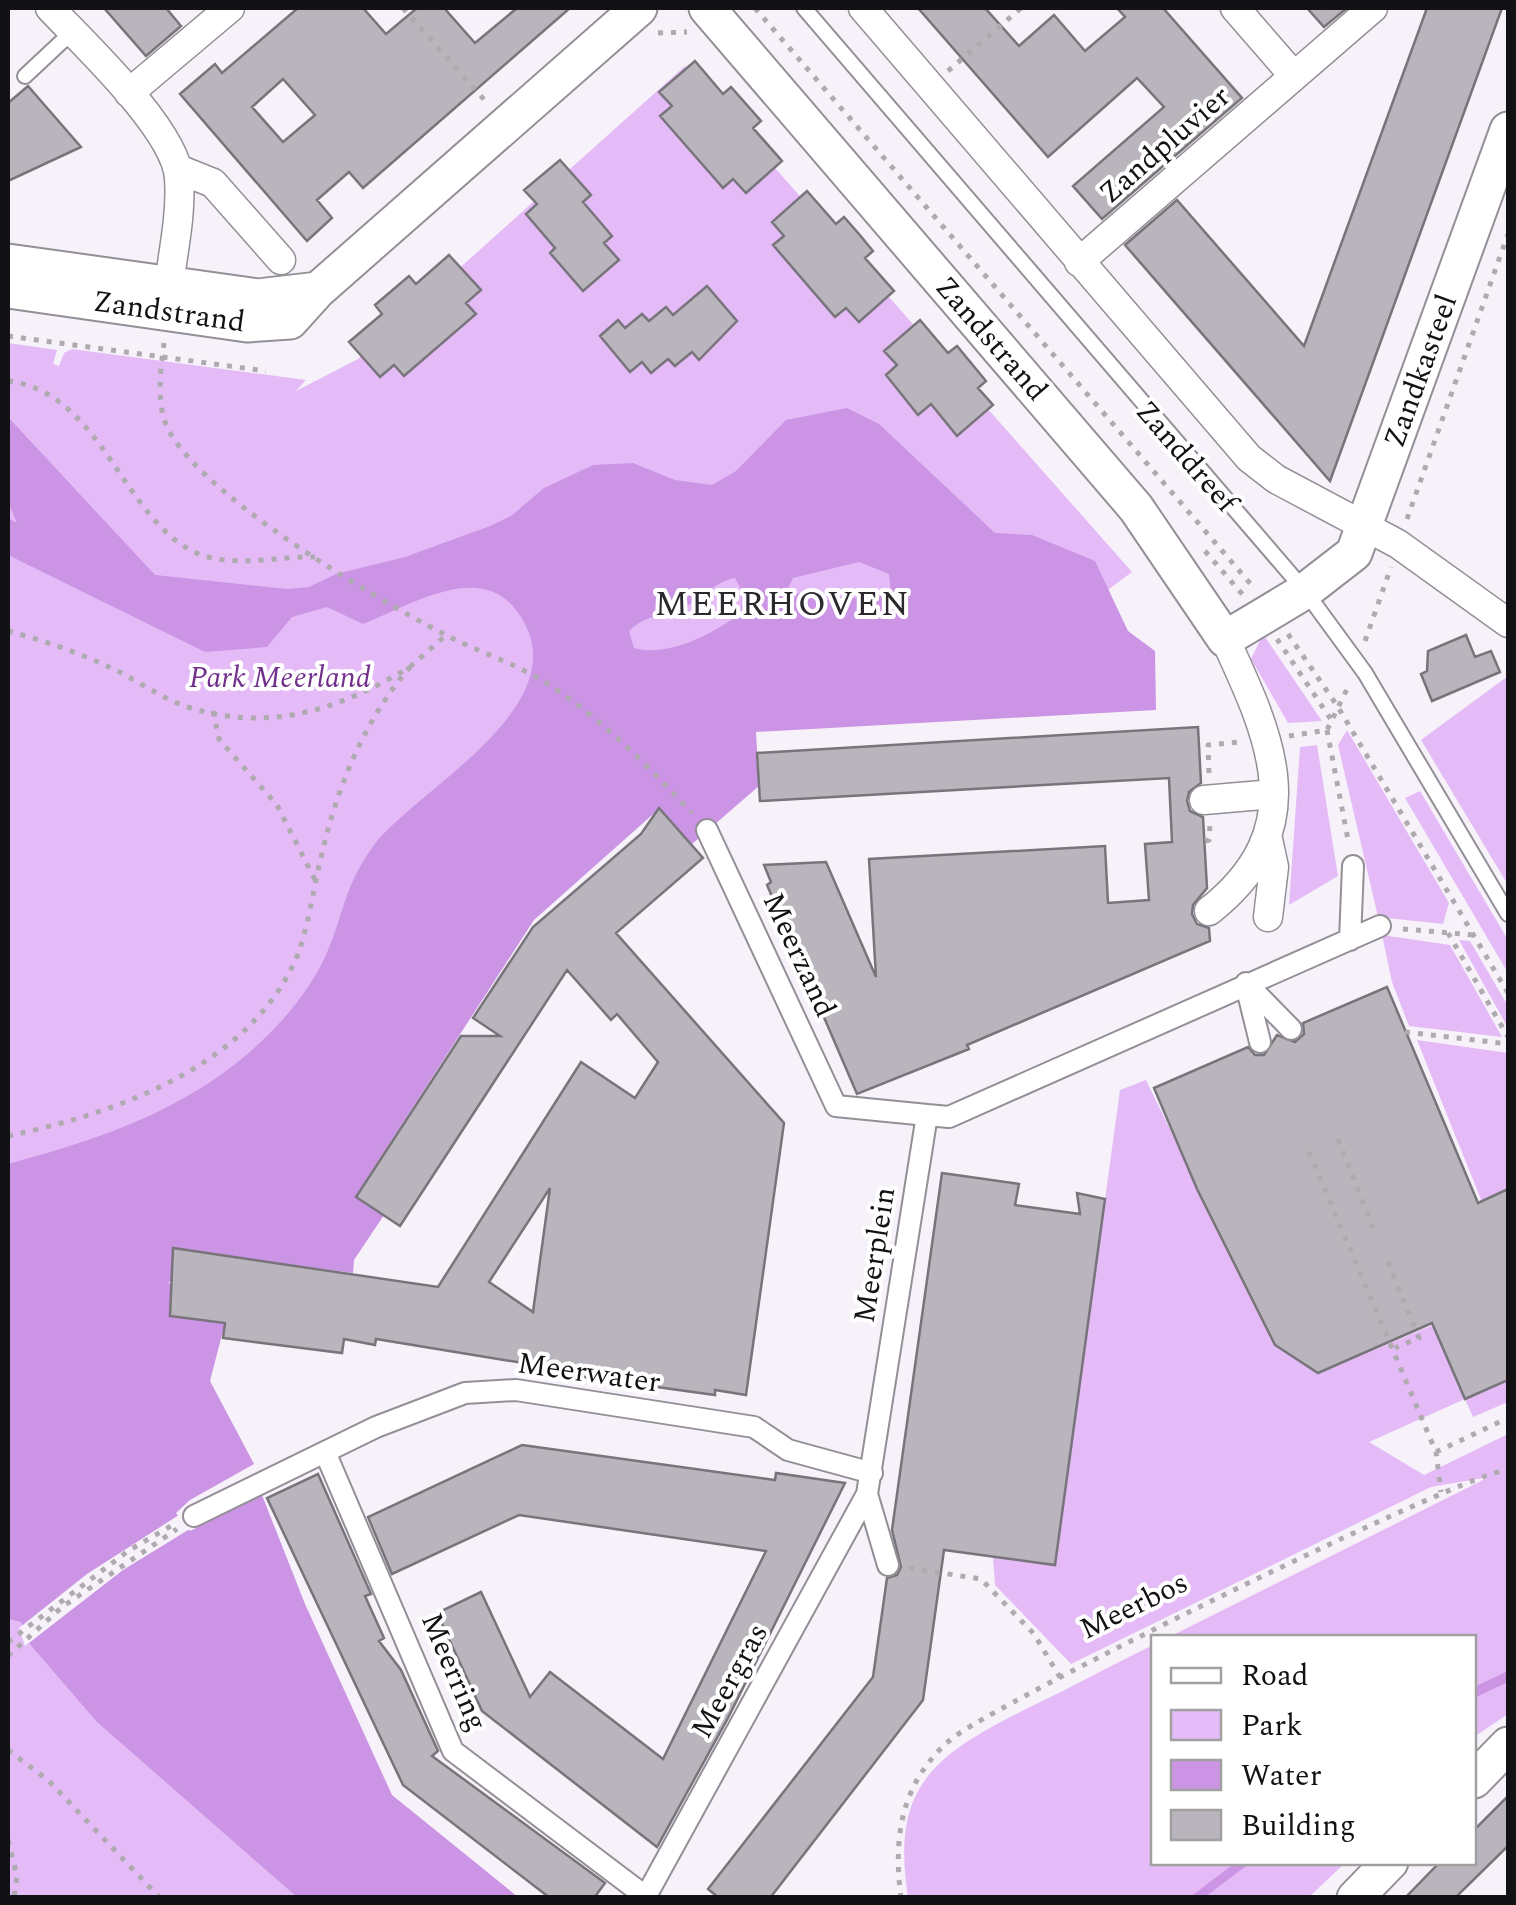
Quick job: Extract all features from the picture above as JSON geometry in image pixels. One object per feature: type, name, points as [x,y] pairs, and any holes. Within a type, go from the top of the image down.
[{"type":"street","points":[[50,8],[130,94],[171,150],[178,170],[179,202],[167,298]]},
{"type":"street","points":[[130,94],[230,8]]},
{"type":"street","name":"Zandstrand","points":[[8,262],[167,298],[246,324],[290,321],[318,290],[639,8]]},
{"type":"street","name":"Zandstrand","points":[[707,8],[1136,508],[1225,639]]},
{"type":"street","name":"Zanddreef","points":[[863,8],[1250,458],[1276,480],[1398,544],[1508,624]]},
{"type":"street","points":[[1235,8],[1294,76]]},
{"type":"street","name":"Zandpluvier","points":[[1078,262],[1372,8]]},
{"type":"street","name":"Zandkasteel","points":[[1272,611],[1354,553],[1508,130]]},
{"type":"street","points":[[178,170],[213,182],[280,260]]},
{"type":"street","name":"Zandstrand","points":[[8,290],[167,298]]},
{"type":"street","points":[[1268,918],[1274,867],[1268,839],[1276,774],[1225,639],[1272,611]]},
{"type":"street","points":[[1204,800],[1274,794]]},
{"type":"street","name":"Meerzand","points":[[707,830],[836,1106],[927,1115]]},
{"type":"street","points":[[1209,911],[1248,872],[1268,839]]},
{"type":"street","points":[[1350,940],[1352,866]]},
{"type":"street","points":[[927,1115],[949,1118],[1380,926]]},
{"type":"street","points":[[1246,983],[1291,1029]]},
{"type":"street","points":[[1246,983],[1260,1042]]},
{"type":"street","name":"Meerplein","points":[[869,1484],[927,1115]]},
{"type":"street","name":"Meerwater","points":[[190,1518],[325,1452],[465,1394],[516,1390],[754,1426],[788,1450],[869,1484]]},
{"type":"street","name":"Meerring","points":[[325,1452],[452,1751],[645,1896]]},
{"type":"street","points":[[869,1484],[888,1566]]},
{"type":"street","name":"Meergras","points":[[645,1896],[869,1484]]},
{"type":"street","points":[[1476,1778],[1508,1745]]},
{"type":"street","points":[[1355,1898],[1387,1865]]},
{"type":"lane","name":"Zanddreef","points":[[804,8],[1305,591],[1358,662],[1508,914]]},
{"type":"lane","points":[[25,76],[72,32]]},
{"type":"path","points":[[403,8],[506,124]]},
{"type":"path","name":"Zanddreef","points":[[755,8],[1272,611],[1338,708],[1508,994]]},
{"type":"path","points":[[930,87],[1021,8]]},
{"type":"path","name":"Zandkasteel","points":[[1332,721],[1358,662],[1508,234]]},
{"type":"path","points":[[8,336],[266,371]]},
{"type":"path","points":[[162,356],[164,419],[185,458],[232,500],[407,614],[539,679],[610,729],[707,830]]},
{"type":"path","points":[[8,381],[46,393],[76,418],[110,456],[162,528],[181,544],[201,555],[238,560],[318,557]]},
{"type":"path","points":[[8,631],[108,666],[191,708],[261,718],[317,712],[356,699],[410,667]]},
{"type":"path","points":[[8,1136],[66,1124],[152,1092],[222,1049],[274,1002],[299,951],[339,796],[358,750],[390,690],[446,635]]},
{"type":"path","points":[[213,711],[219,739],[277,805],[315,880]]},
{"type":"path","points":[[1328,730],[1352,866]]},
{"type":"path","points":[[1380,926],[1474,935]]},
{"type":"path","points":[[1448,933],[1508,1040]]},
{"type":"path","points":[[1406,1032],[1508,1040]]},
{"type":"path","points":[[1338,1139],[1376,1233]]},
{"type":"path","points":[[1308,1152],[1436,1452],[1441,1492]]},
{"type":"path","points":[[1388,1262],[1418,1338],[1394,1348]]},
{"type":"path","points":[[1436,1452],[1508,1418]]},
{"type":"path","name":"Meerbos","points":[[901,1898],[896,1861],[900,1812],[915,1781],[951,1739],[1060,1678],[1441,1492],[1508,1470]]},
{"type":"path","points":[[8,1642],[128,1551],[190,1518]]},
{"type":"path","points":[[8,1656],[62,1607],[190,1518]]},
{"type":"path","points":[[888,1566],[980,1579],[1034,1634],[1060,1678]]},
{"type":"path","points":[[8,1750],[50,1781],[160,1898]]},
{"type":"path","points":[[8,1840],[17,1876],[14,1898]]},
{"type":"green space","name":"Park Meerland","points":[[685,66],[1132,572],[1081,610],[815,624],[63,1267],[351,1897],[8,1898],[8,343],[57,350],[53,364],[59,366],[64,353],[72,349],[306,380],[296,391],[358,359]]},
{"type":"green space","points":[[1263,634],[1322,721],[1288,723],[1251,659]]},
{"type":"green space","points":[[1508,676],[1508,885],[1421,740]]},
{"type":"green space","points":[[1347,730],[1449,903],[1443,924],[1378,917],[1338,745]]},
{"type":"green space","points":[[1317,745],[1338,876],[1289,905],[1300,747]]},
{"type":"green space","points":[[1420,791],[1508,940],[1508,973],[1405,798]]},
{"type":"green space","points":[[1382,935],[1450,945],[1502,1037],[1409,1026],[1392,982]]},
{"type":"green space","points":[[1459,940],[1470,941],[1508,1006],[1508,1028]]},
{"type":"green space","points":[[1417,1040],[1508,1053],[1508,1267]]},
{"type":"green space","points":[[1146,1080],[1275,1345],[1320,1373],[1433,1325],[1465,1399],[1369,1442],[1424,1475],[1508,1434],[1508,1714],[1476,1736],[1476,1635],[1173,1635],[1489,1477],[1431,1487],[1071,1664],[995,1585],[993,1557],[1055,1564],[1120,1090]]},
{"type":"green space","points":[[1508,1381],[1508,1402],[1473,1417],[1465,1399]]},
{"type":"green space","points":[[1151,1646],[1151,1865],[1343,1865],[1309,1897],[908,1897],[904,1858],[906,1826],[914,1799],[927,1777],[946,1758],[997,1724]]},
{"type":"water","points":[[847,408],[879,424],[995,533],[1032,535],[1095,561],[1128,631],[1155,651],[1156,710],[756,732],[759,786],[692,844],[660,808],[534,920],[356,1195],[384,1215],[354,1260],[353,1273],[173,1249],[177,1252],[173,1280],[168,1283],[178,1285],[170,1315],[225,1323],[210,1381],[254,1464],[190,1500],[176,1513],[190,1531],[262,1495],[305,1604],[392,1795],[518,1897],[297,1897],[97,1722],[28,1642],[21,1622],[8,1619],[8,1164],[97,1137],[154,1113],[208,1083],[261,1041],[287,1015],[318,971],[350,887],[374,845],[487,741],[513,710],[530,678],[532,644],[516,610],[500,596],[482,589],[462,588],[420,599],[363,624],[327,607],[292,617],[267,647],[205,652],[8,555],[8,518],[17,523],[8,502],[8,417],[155,575],[288,589],[309,587],[336,574],[405,557],[490,526],[511,516],[544,488],[593,465],[633,463],[675,480],[712,485],[736,471],[786,420]],"holes":[[[859,562],[889,574],[891,595],[829,600],[787,591],[793,578]],[[735,578],[742,591],[741,613],[730,621],[676,647],[634,648],[629,631],[636,625],[687,606]]]},
{"type":"water","points":[[1508,1671],[1508,1682],[1476,1697],[1476,1686]]},
{"type":"water","points":[[1232,1865],[1247,1865],[1205,1897],[1190,1897]]},
{"type":"pier","points":[[182,1513],[193,1527],[123,1570],[25,1646],[19,1628],[87,1574]]},
{"type":"building","points":[[104,8],[166,8],[181,26],[146,56]]},
{"type":"building","points":[[298,8],[363,8],[386,34],[417,8],[444,8],[475,43],[517,8],[570,8],[363,188],[349,172],[317,200],[332,218],[307,241],[180,94],[215,64],[222,73]],"holes":[[[283,79],[315,115],[283,142],[252,107]]]},
{"type":"building","points":[[918,8],[985,8],[1019,46],[1054,15],[1085,51],[1125,17],[1117,8],[1163,8],[1242,98],[1102,219],[1073,186],[1164,107],[1137,78],[1048,157]]},
{"type":"building","points":[[1307,8],[1347,8],[1324,27]]},
{"type":"building","points":[[1427,8],[1502,8],[1330,481],[1125,245],[1177,200],[1304,346]]},
{"type":"building","points":[[695,61],[723,94],[731,87],[761,121],[753,128],[782,161],[746,193],[733,179],[723,188],[660,116],[672,106],[659,92]]},
{"type":"building","points":[[28,86],[81,147],[8,181],[8,103]]},
{"type":"building","points":[[560,160],[591,195],[583,202],[612,236],[604,243],[619,260],[583,291],[550,253],[555,248],[526,214],[537,204],[524,190]]},
{"type":"building","points":[[807,191],[836,224],[844,217],[859,234],[873,251],[865,258],[894,291],[859,322],[846,308],[835,317],[773,245],[784,236],[772,222]]},
{"type":"building","points":[[449,255],[481,290],[466,303],[476,314],[404,376],[394,365],[380,377],[349,342],[382,314],[375,305],[409,276],[416,284]]},
{"type":"building","points":[[707,286],[737,321],[699,360],[692,352],[675,366],[668,359],[651,373],[642,362],[630,372],[600,336],[618,320],[625,328],[642,314],[649,321],[666,307],[673,315]]},
{"type":"building","points":[[920,320],[948,353],[957,346],[986,381],[978,388],[993,405],[957,436],[931,404],[918,415],[886,375],[897,365],[884,351]]},
{"type":"building","points":[[1466,635],[1475,657],[1491,651],[1500,672],[1432,701],[1421,674],[1427,671],[1428,651]]},
{"type":"building","points":[[1198,727],[1201,783],[1189,792],[1187,801],[1190,811],[1203,817],[1207,888],[1193,905],[1192,914],[1197,924],[1209,928],[1210,941],[967,1045],[969,1049],[857,1094],[767,885],[771,882],[764,865],[826,862],[876,977],[869,859],[1105,846],[1108,903],[1149,900],[1145,844],[1172,842],[1169,778],[760,801],[757,753]]},
{"type":"building","points":[[659,808],[703,858],[616,933],[784,1123],[746,1395],[715,1390],[715,1395],[540,1371],[541,1366],[376,1339],[375,1345],[344,1339],[342,1353],[223,1338],[225,1323],[170,1316],[173,1248],[438,1287],[581,1062],[635,1098],[658,1062],[617,1014],[611,1020],[567,970],[400,1226],[356,1197],[461,1036],[500,1036],[473,1018],[533,927],[641,834]],"holes":[[[550,1188],[533,1312],[489,1282]]]},
{"type":"building","points":[[1387,987],[1478,1203],[1508,1189],[1508,1380],[1465,1399],[1432,1323],[1318,1373],[1275,1345],[1197,1189],[1154,1088],[1248,1047],[1255,1055],[1264,1055],[1277,1035],[1295,1042],[1304,1034],[1303,1023]]},
{"type":"building","points":[[942,1173],[1019,1184],[1015,1205],[1080,1214],[1077,1193],[1105,1199],[1055,1565],[944,1550],[923,1700],[770,1898],[719,1898],[708,1889],[873,1677],[887,1578],[897,1575],[901,1567],[892,1530]]},
{"type":"building","points":[[522,1445],[775,1480],[776,1473],[845,1483],[728,1718],[657,1847],[482,1711],[437,1613],[481,1592],[530,1697],[550,1672],[663,1759],[766,1551],[519,1515],[392,1574],[368,1517]]},
{"type":"building","points":[[318,1474],[371,1594],[365,1596],[384,1638],[379,1641],[401,1670],[438,1751],[432,1756],[605,1883],[594,1898],[550,1898],[403,1785],[267,1498]]},
{"type":"building","points":[[1508,1796],[1508,1846],[1455,1898],[1405,1898],[1437,1865],[1476,1865],[1476,1828]]},
{"type":"district","name":"MEERHOVEN","points":[[783,604]]}]
